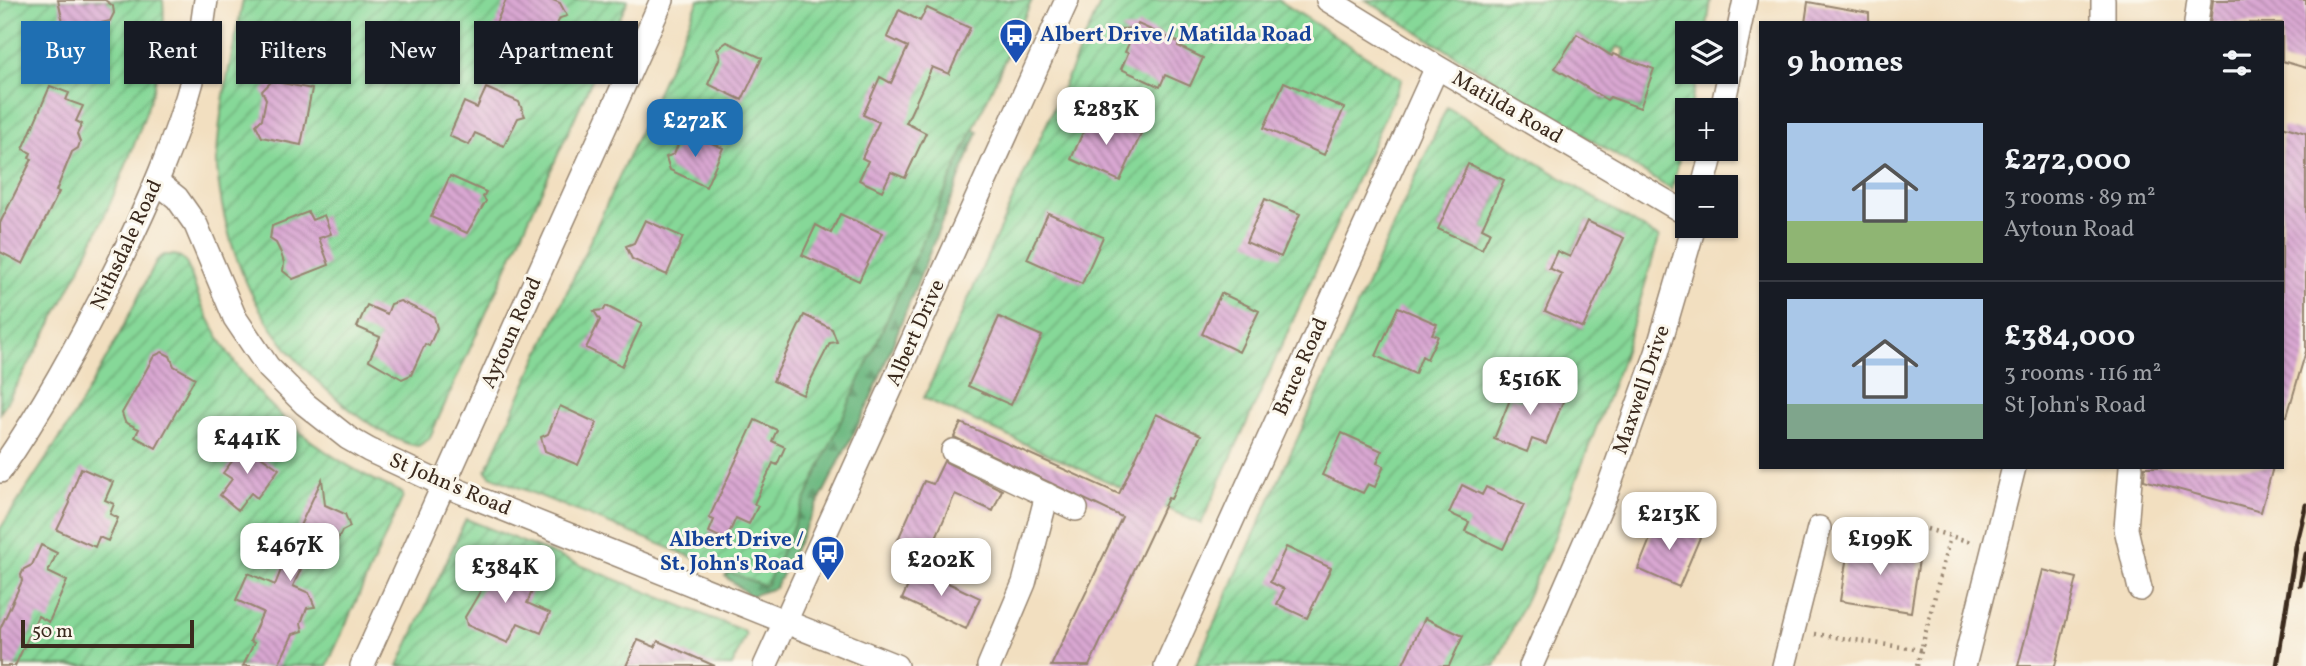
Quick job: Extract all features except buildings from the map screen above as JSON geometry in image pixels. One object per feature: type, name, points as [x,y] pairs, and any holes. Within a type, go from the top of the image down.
[{"type":"street","name":"Nithsdale Road","points":[[0,471],[54,387],[93,317],[157,182],[170,151],[194,71],[206,0]]},
{"type":"street","name":"Aytoun Road","points":[[362,666],[663,0]]},
{"type":"street","name":"Albert Drive","points":[[765,666],[1068,0]]},
{"type":"street","name":"Matilda Road","points":[[1328,0],[1675,207]]},
{"type":"street","points":[[1725,98],[1745,0]]},
{"type":"street","points":[[2103,0],[2103,21]]},
{"type":"street","points":[[2196,21],[2199,0]]},
{"type":"street","name":"Bruce Road","points":[[1166,666],[1437,67]]},
{"type":"street","name":"St John's Road","points":[[157,182],[187,209],[235,318],[260,357],[288,389],[348,438],[386,459],[444,485],[896,666]]},
{"type":"street","name":"Maxwell Drive","points":[[1531,666],[1606,494],[1657,354],[1691,238]]},
{"type":"street","points":[[953,451],[1076,509]]},
{"type":"street","points":[[1964,666],[2013,469]]},
{"type":"street","points":[[2131,469],[2126,529],[2140,589]]},
{"type":"street","points":[[989,666],[1024,583],[1047,495]]},
{"type":"street","points":[[1784,666],[1819,528]]},
{"type":"path","points":[[1927,529],[1992,548]]},
{"type":"path","points":[[1917,666],[1950,537]]},
{"type":"path","points":[[1793,631],[1921,650]]},
{"type":"green space","points":[[0,0],[163,0],[164,21],[124,21],[124,84],[154,84],[153,90],[139,132],[95,237],[66,297],[0,413]]},
{"type":"green space","points":[[243,0],[628,0],[618,21],[474,21],[474,84],[590,84],[429,439],[418,446],[395,438],[358,416],[307,371],[289,351],[273,330],[247,284],[228,233],[222,205],[217,164],[218,138],[236,34],[236,84],[351,84],[351,21],[239,21]]},
{"type":"green space","points":[[699,0],[1032,0],[764,586],[490,476],[486,471]]},
{"type":"green space","points":[[1102,0],[1278,0],[1402,79],[1201,524],[924,398]],"holes":[[[999,317],[1042,336],[1011,405],[968,385]]]},
{"type":"green space","points":[[1366,0],[1711,0],[1708,21],[1675,21],[1675,84],[1695,84],[1693,98],[1675,98],[1675,161],[1678,161],[1672,190]],"holes":[[[1577,34],[1612,56],[1617,47],[1625,49],[1623,58],[1653,69],[1640,108],[1610,97],[1603,99],[1601,94],[1555,68]]]},
{"type":"green space","points":[[1447,107],[1659,238],[1622,360],[1552,543],[1495,666],[1195,666]],"holes":[[[1468,164],[1504,180],[1482,228],[1490,233],[1482,249],[1438,229]],[[1587,221],[1623,238],[1582,328],[1545,311],[1562,274],[1550,268],[1570,257]]]},
{"type":"green space","points":[[961,118],[978,132],[869,403],[775,588],[750,596],[725,576],[766,542]]},
{"type":"green space","points":[[164,255],[177,256],[184,260],[204,309],[225,348],[260,394],[280,415],[325,451],[374,480],[401,492],[402,499],[327,666],[0,666],[0,529],[69,424],[115,343],[157,260]]},
{"type":"green space","points":[[466,519],[744,631],[746,635],[732,666],[398,666]]},
{"type":"railway","points":[[2277,666],[2296,546],[2306,505]]},
{"type":"railway","points":[[2300,585],[2306,554]]},
{"type":"place","name":"Albert Drive / Matilda Road","points":[[1016,65]]},
{"type":"place","name":"Albert Drive / St. John's Road","points":[[828,582]]}]
